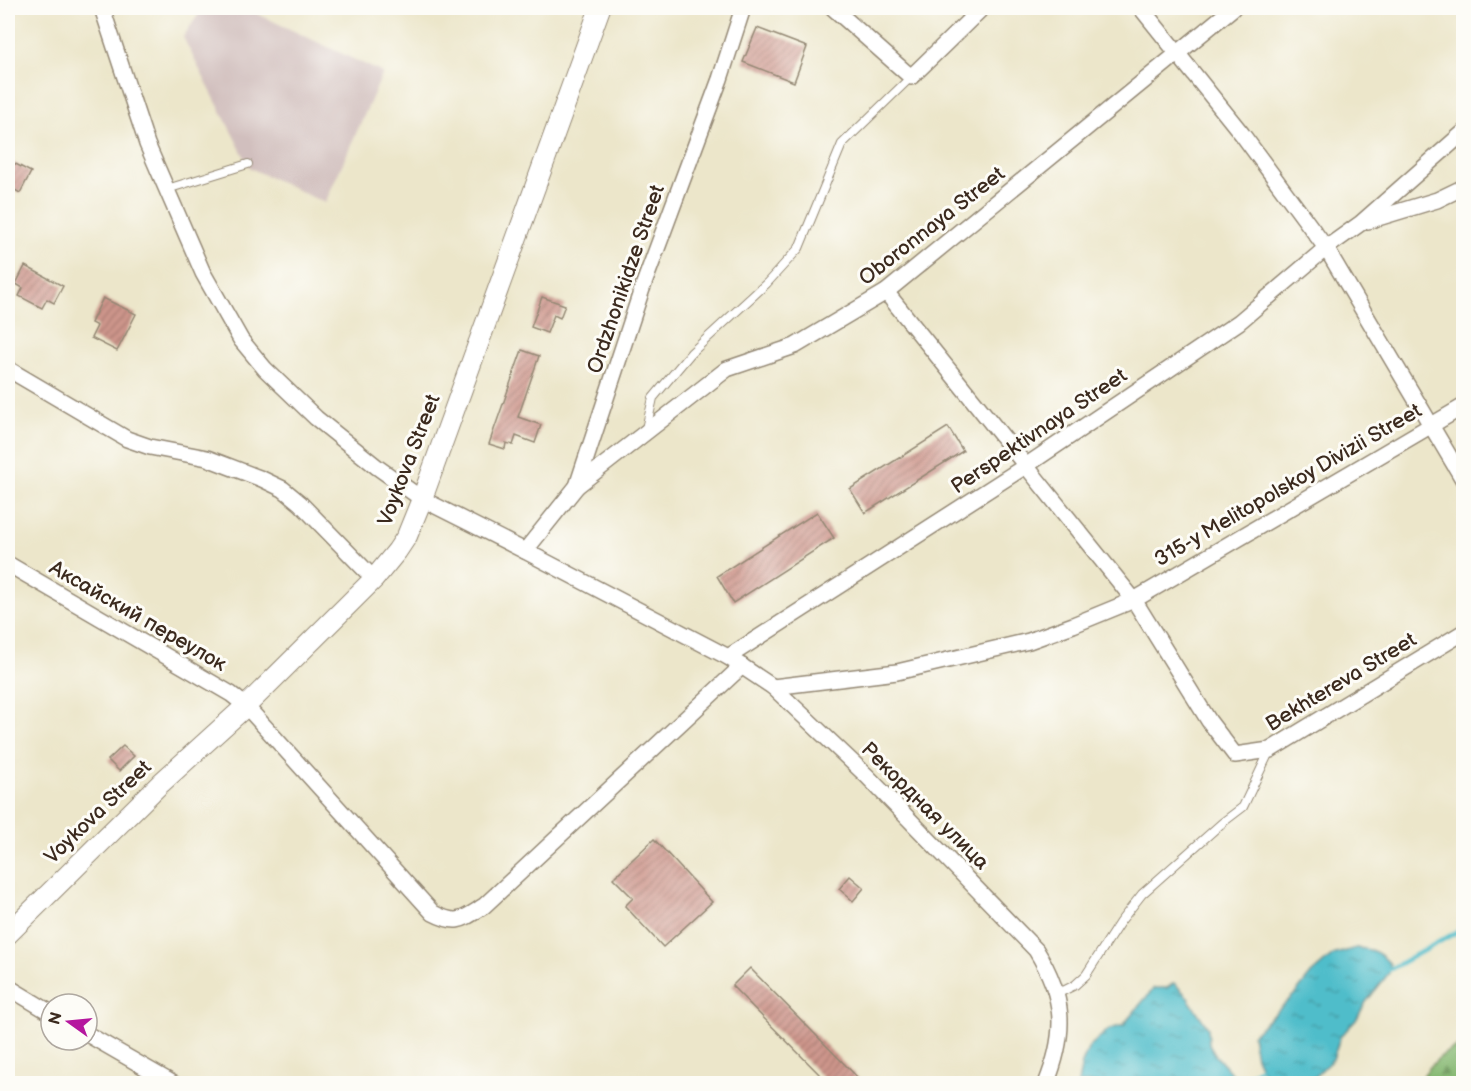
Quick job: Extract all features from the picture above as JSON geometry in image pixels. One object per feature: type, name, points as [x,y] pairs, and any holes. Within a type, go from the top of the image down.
[{"type":"street","name":"Рекордная улица","points":[[102,8],[147,144],[203,273],[241,340],[265,369],[316,418],[422,499],[525,550],[728,657],[773,687],[875,784],[1035,950],[1051,976],[1057,994],[1060,1027],[1059,1042],[1046,1083]]},
{"type":"street","name":"Voykova Street","points":[[8,934],[155,789],[246,706],[374,579],[407,536],[600,8]]},
{"type":"street","name":"Ordzhonikidze Street","points":[[525,550],[578,486],[642,289],[720,79],[743,8]]},
{"type":"street","points":[[833,8],[911,77],[982,8]]},
{"type":"street","points":[[1141,8],[1242,134],[1326,248],[1464,481]]},
{"type":"street","name":"Oboronnaya Street","points":[[578,486],[727,369],[795,346],[886,292],[1233,8]]},
{"type":"street","name":"Perspektivnaya Street","points":[[728,657],[1027,465],[1239,322],[1326,248],[1361,223],[1464,132]]},
{"type":"street","name":"Perspektivnaya Street","points":[[1361,223],[1437,200],[1464,187]]},
{"type":"street","points":[[886,292],[1134,600]]},
{"type":"street","points":[[8,369],[127,439],[150,447],[207,458],[284,489],[300,502],[374,579]]},
{"type":"street","name":"315-y Melitopolskoy Divizii Street","points":[[773,687],[897,672],[986,653],[1029,641],[1134,600],[1464,406]]},
{"type":"street","name":"Аксайский переулок","points":[[8,564],[231,694],[246,706],[433,913],[447,920],[462,920],[484,906],[742,666]]},
{"type":"street","name":"Bekhtereva Street","points":[[1134,600],[1209,721],[1235,755],[1270,750],[1464,632]]},
{"type":"street","points":[[8,987],[39,1006]]},
{"type":"street","points":[[99,1041],[174,1083]]},
{"type":"lane","points":[[645,433],[653,398],[691,353],[767,284],[799,248],[842,144],[911,77]]},
{"type":"lane","points":[[166,189],[248,164]]},
{"type":"lane","points":[[1057,994],[1075,985],[1086,975],[1119,922],[1142,894],[1243,807],[1270,750]]},
{"type":"shaded area","points":[[203,8],[245,8],[383,73],[325,203],[250,168],[183,37]]},
{"type":"green space","points":[[1463,1045],[1463,1083],[1418,1083],[1437,1060]]},
{"type":"water","points":[[1356,948],[1371,950],[1383,957],[1390,964],[1389,973],[1366,1002],[1356,1020],[1340,1037],[1333,1059],[1308,1083],[1268,1083],[1256,1057],[1252,1035],[1296,993],[1311,974],[1333,955]]},
{"type":"water","points":[[1174,983],[1186,995],[1208,1028],[1209,1044],[1216,1056],[1240,1083],[1078,1083],[1082,1063],[1089,1047],[1108,1030],[1123,1025],[1154,988],[1167,988]]},
{"type":"building","points":[[757,28],[807,47],[794,82],[743,62]]},
{"type":"building","points":[[8,160],[31,172],[20,193],[8,186]]},
{"type":"building","points":[[25,266],[63,286],[54,303],[47,299],[42,308],[19,296],[23,288],[16,284]]},
{"type":"building","points":[[542,297],[565,305],[560,318],[554,315],[547,333],[531,327]]},
{"type":"building","points":[[103,298],[136,314],[117,351],[91,338],[97,326],[91,323]]},
{"type":"building","points":[[522,350],[539,356],[518,417],[541,425],[535,443],[516,436],[513,445],[506,443],[505,449],[489,444]]},
{"type":"building","points":[[948,427],[963,451],[865,513],[850,489]]},
{"type":"building","points":[[817,512],[834,538],[733,603],[717,576]]},
{"type":"building","points":[[123,746],[134,756],[119,771],[108,760]]},
{"type":"building","points":[[654,839],[712,902],[663,947],[625,906],[633,898],[613,878]]},
{"type":"building","points":[[850,876],[864,888],[853,901],[839,889]]},
{"type":"building","points":[[750,968],[863,1083],[828,1083],[732,986]]},
{"type":"waterway","points":[[1385,972],[1464,928]]},
{"type":"waterway","points":[[1237,1084],[1265,1065]]}]
